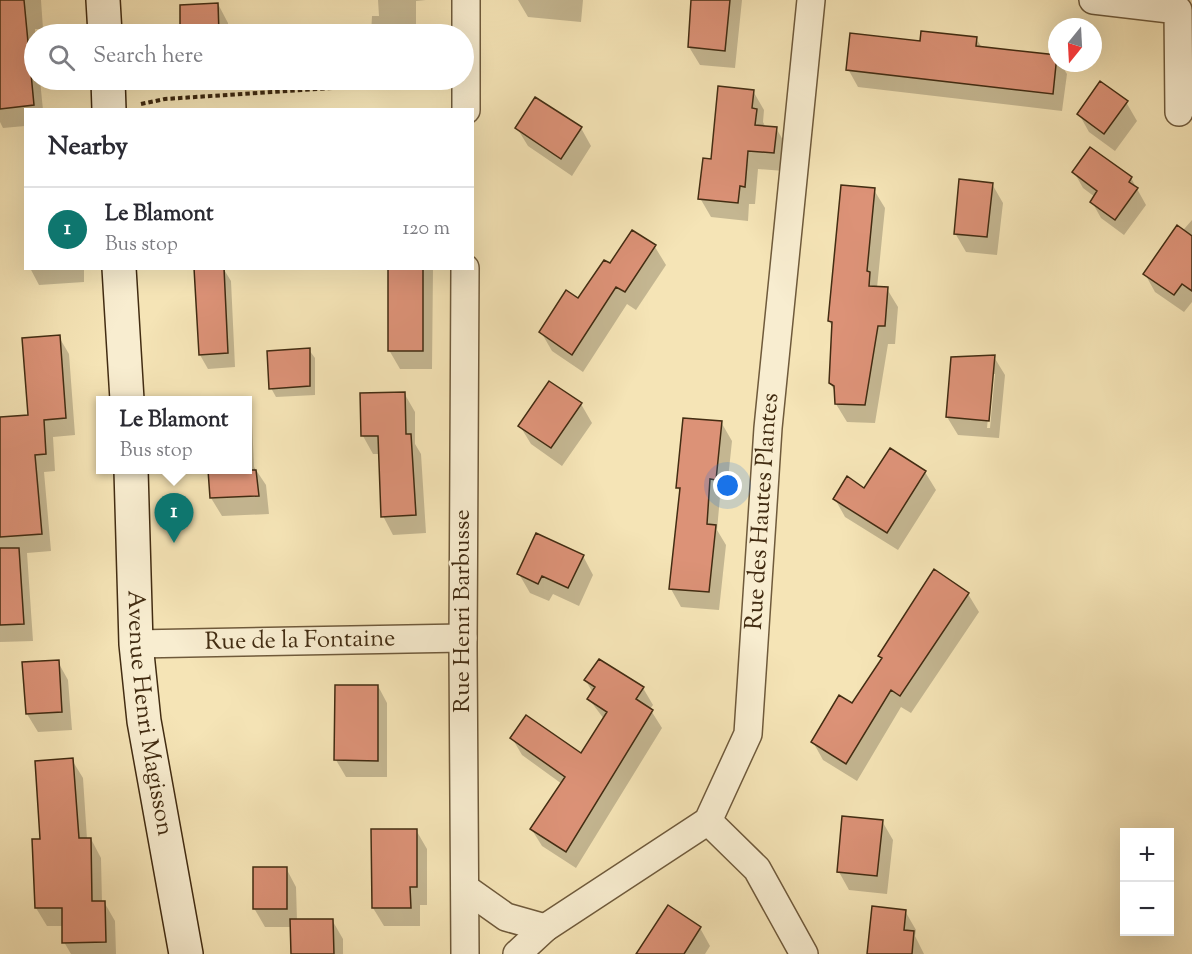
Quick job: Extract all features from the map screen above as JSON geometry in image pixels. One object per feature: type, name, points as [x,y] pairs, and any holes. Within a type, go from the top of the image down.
[{"type":"main road","points":[[103,0],[104,24]]},
{"type":"main road","points":[[113,90],[122,107]]},
{"type":"main road","points":[[119,270],[127,396]]},
{"type":"main road","name":"Avenue Henri Magisson","points":[[131,474],[136,644],[144,722],[186,954]]},
{"type":"street","points":[[466,0],[466,24]]},
{"type":"street","name":"Rue des Hautes Plantes","points":[[708,821],[748,734],[768,428],[811,0]]},
{"type":"street","points":[[1094,0],[1178,10],[1179,112]]},
{"type":"street","points":[[466,90],[466,108]]},
{"type":"street","name":"Rue Henri Barbusse","points":[[465,270],[463,638],[465,954]]},
{"type":"street","name":"Rue de la Fontaine","points":[[136,644],[463,638]]},
{"type":"street","points":[[518,954],[544,928],[708,821],[757,869],[804,954]]},
{"type":"street","points":[[465,888],[506,917],[544,928]]},
{"type":"path","points":[[122,107],[165,99],[302,90]]},
{"type":"building","points":[[0,0],[24,0],[26,24],[24,24],[24,90],[33,90],[34,105],[0,109]]},
{"type":"building","points":[[691,0],[730,0],[725,51],[688,47]]},
{"type":"building","points":[[218,3],[219,24],[180,24],[180,5]]},
{"type":"building","points":[[921,31],[977,37],[976,46],[1048,54],[1048,72],[1055,72],[1053,94],[846,70],[850,33],[920,41]]},
{"type":"building","points":[[1100,81],[1128,101],[1104,134],[1077,114]]},
{"type":"building","points":[[718,86],[754,90],[752,108],[757,109],[755,125],[777,127],[774,153],[748,151],[745,187],[740,186],[738,203],[698,199],[703,158],[711,159]]},
{"type":"building","points":[[535,97],[582,127],[561,159],[515,128]]},
{"type":"building","points":[[1090,147],[1132,177],[1129,182],[1138,188],[1115,220],[1090,202],[1097,191],[1072,172]]},
{"type":"building","points":[[959,179],[993,183],[987,237],[954,234]]},
{"type":"building","points":[[841,185],[875,188],[867,271],[870,272],[869,286],[888,287],[885,326],[878,326],[865,405],[835,404],[834,386],[829,383],[832,322],[828,321]]},
{"type":"building","points":[[1177,225],[1192,236],[1192,291],[1182,284],[1174,295],[1143,274]]},
{"type":"building","points":[[632,230],[656,245],[625,292],[616,287],[572,355],[539,332],[566,290],[578,298],[604,260],[610,263]]},
{"type":"building","points":[[194,270],[224,270],[228,353],[199,355]]},
{"type":"building","points":[[388,270],[423,270],[423,351],[388,351]]},
{"type":"building","points":[[60,335],[66,418],[44,420],[46,454],[35,455],[42,534],[0,537],[0,417],[28,415],[22,338]]},
{"type":"building","points":[[310,348],[310,386],[269,389],[267,351]]},
{"type":"building","points":[[995,355],[989,421],[946,417],[951,357]]},
{"type":"building","points":[[549,381],[582,403],[551,448],[518,426]]},
{"type":"building","points":[[405,392],[406,434],[411,434],[416,515],[381,517],[378,436],[361,436],[360,393]]},
{"type":"building","points":[[683,418],[722,421],[716,480],[710,479],[707,524],[716,525],[709,592],[669,589],[680,488],[676,488]]},
{"type":"building","points":[[890,448],[926,471],[887,533],[833,499],[847,476],[864,488]]},
{"type":"building","points":[[252,470],[256,470],[259,496],[210,498],[208,474],[252,474]]},
{"type":"building","points":[[536,533],[584,555],[568,588],[542,576],[538,584],[517,574]]},
{"type":"building","points":[[0,548],[19,548],[24,624],[0,625]]},
{"type":"building","points":[[934,569],[969,593],[900,696],[891,690],[846,764],[811,742],[839,695],[852,703],[882,658],[878,656]]},
{"type":"building","points":[[599,659],[644,687],[636,699],[653,710],[566,852],[530,829],[565,777],[510,738],[526,715],[581,753],[607,712],[587,699],[595,687],[584,680]]},
{"type":"building","points":[[59,660],[62,712],[26,714],[22,662]]},
{"type":"building","points":[[335,685],[378,685],[378,761],[334,760]]},
{"type":"building","points":[[73,758],[79,838],[91,838],[92,901],[105,901],[106,942],[62,943],[62,908],[35,908],[32,839],[40,839],[35,761]]},
{"type":"building","points":[[842,816],[883,820],[877,876],[837,872]]},
{"type":"building","points":[[371,829],[417,829],[417,887],[410,887],[411,908],[372,908]]},
{"type":"building","points":[[253,867],[287,867],[287,909],[253,909]]},
{"type":"building","points":[[668,905],[701,927],[684,954],[636,954]]},
{"type":"building","points":[[872,906],[906,910],[904,930],[914,931],[912,954],[867,954]]},
{"type":"building","points":[[290,919],[333,919],[334,954],[291,954]]},
{"type":"place","name":"Le Blamont","points":[[174,543]]}]
